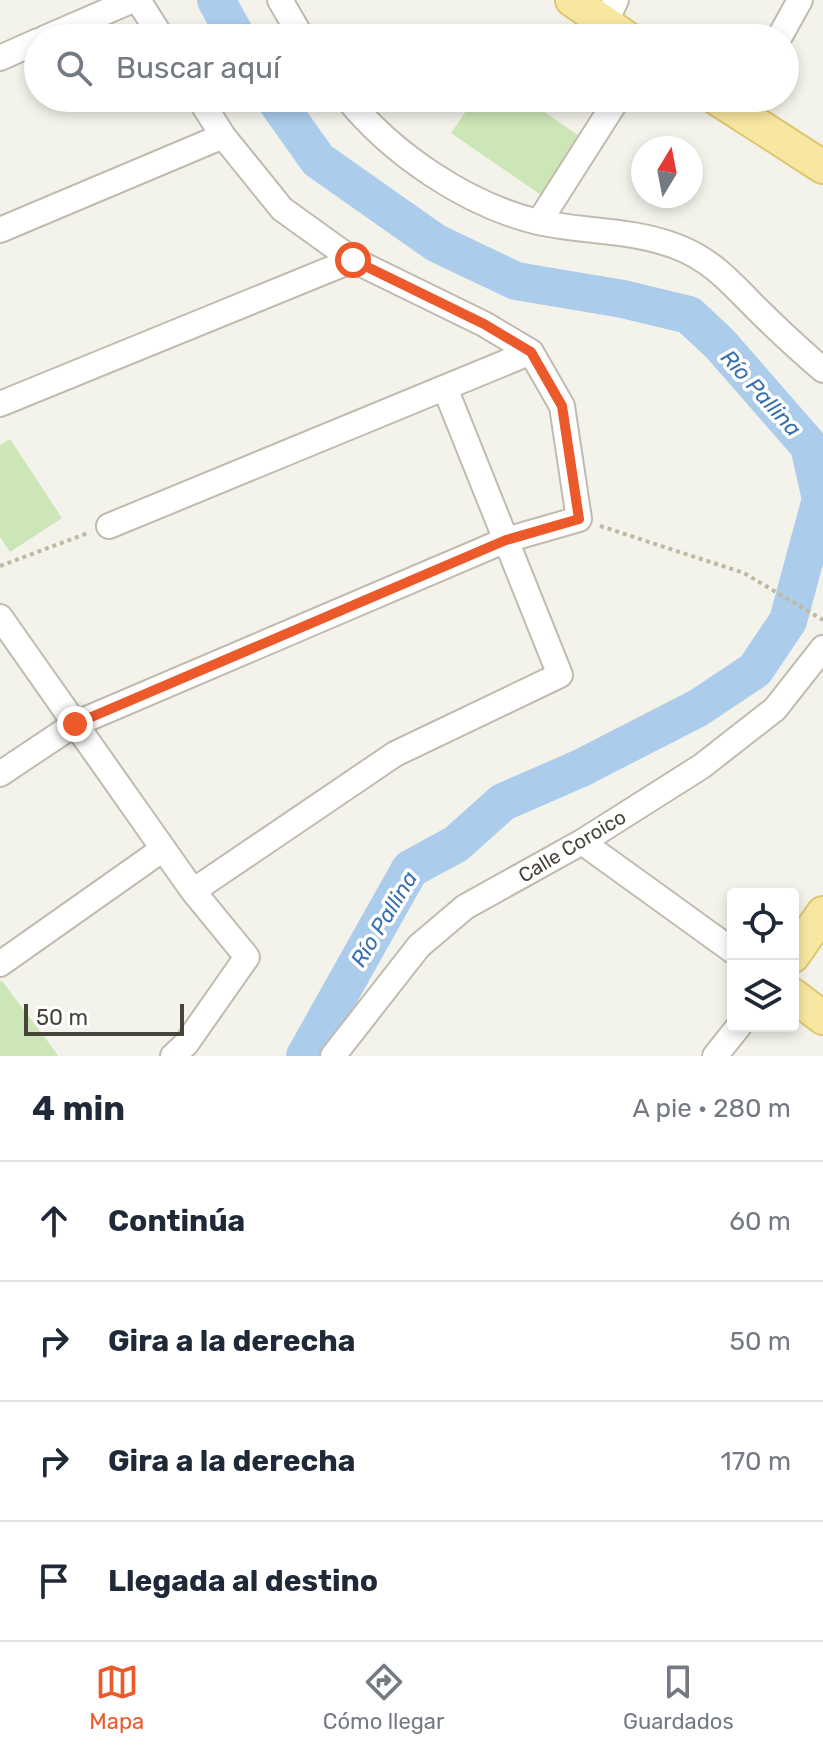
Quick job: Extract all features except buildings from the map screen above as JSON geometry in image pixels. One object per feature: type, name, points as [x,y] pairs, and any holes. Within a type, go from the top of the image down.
[{"type":"main road","points":[[572,0],[616,20]]},
{"type":"main road","points":[[747,112],[823,167]]},
{"type":"main road","points":[[799,947],[823,913]]},
{"type":"main road","points":[[799,1000],[823,1018]]},
{"type":"street","points":[[79,24],[136,0],[152,24]]},
{"type":"street","points":[[280,0],[294,24]]},
{"type":"street","points":[[787,24],[800,0]]},
{"type":"street","points":[[0,58],[24,47]]},
{"type":"street","points":[[0,774],[75,724],[506,540],[579,519],[562,406],[531,352],[484,324],[353,260],[282,209],[223,136],[208,112]]},
{"type":"street","points":[[361,112],[412,162],[487,205],[539,222],[610,230],[675,246],[717,267],[756,309],[823,370]]},
{"type":"street","points":[[539,222],[609,112]]},
{"type":"street","points":[[0,230],[223,136]]},
{"type":"street","points":[[0,404],[353,260]]},
{"type":"street","points":[[109,526],[531,352]]},
{"type":"street","points":[[193,891],[395,754],[560,675],[445,388]]},
{"type":"street","points":[[0,617],[193,891],[247,957],[186,1044],[173,1056]]},
{"type":"street","name":"Calle Coroico","points":[[333,1056],[419,946],[465,907],[582,842],[702,766],[775,709],[823,648]]},
{"type":"street","points":[[582,842],[727,947]]},
{"type":"street","points":[[0,964],[163,849]]},
{"type":"street","points":[[715,1056],[734,1032]]},
{"type":"path","points":[[579,519],[744,573],[823,620]]},
{"type":"path","points":[[0,566],[109,526]]},
{"type":"green space","points":[[465,112],[544,112],[582,138],[541,195],[451,133]]},
{"type":"green space","points":[[10,439],[62,518],[10,552],[0,537],[0,445]]},
{"type":"green space","points":[[2,981],[58,1056],[0,1056]]},
{"type":"waterway","name":"Río Pallina","points":[[216,0],[229,24]]},
{"type":"waterway","name":"Río Pallina","points":[[284,112],[318,160],[436,243],[516,281],[623,299],[689,315],[720,344],[809,446],[821,499],[788,621],[755,670],[698,708],[581,768],[503,802],[456,844],[410,869],[305,1056]]},
{"type":"route","points":[[75,724],[506,540],[579,519],[562,406],[531,352],[484,324],[353,260]]}]
